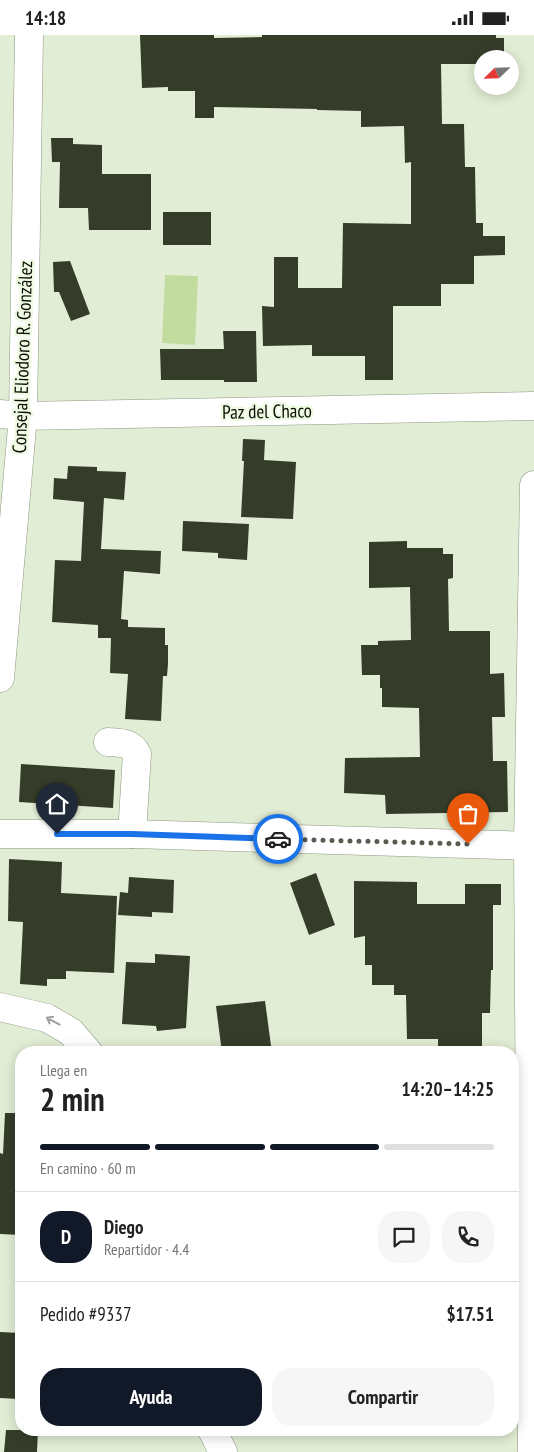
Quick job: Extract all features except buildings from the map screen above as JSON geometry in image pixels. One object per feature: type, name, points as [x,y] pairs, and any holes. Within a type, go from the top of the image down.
[{"type":"street","name":"Consejal Eliodoro R. González","points":[[0,678],[29,35]]},
{"type":"street","name":"Paz del Chaco","points":[[12,415],[534,405]]},
{"type":"street","points":[[532,1452],[531,846],[534,485]]},
{"type":"street","points":[[108,742],[130,744],[137,753],[132,834]]},
{"type":"street","points":[[0,834],[132,834],[531,846]]},
{"type":"street","points":[[0,1007],[48,1018],[72,1032],[83,1046]]},
{"type":"street","points":[[215,1436],[223,1452]]},
{"type":"green space","points":[[165,275],[198,276],[195,345],[162,343]]},
{"type":"way so far","points":[[278,839],[468,844]]},
{"type":"route","points":[[57,834],[132,834],[278,839]]}]
